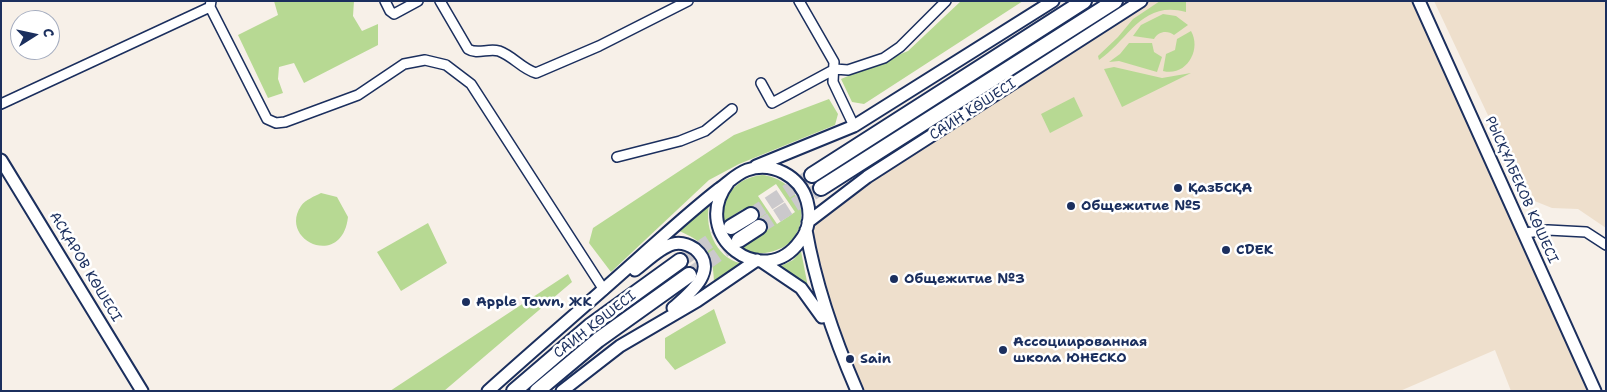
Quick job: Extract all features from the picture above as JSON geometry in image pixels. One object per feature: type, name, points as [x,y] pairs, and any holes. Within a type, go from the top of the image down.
[{"type":"main road","points":[[812,175],[1084,1]]},
{"type":"main road","points":[[821,188],[1115,1]]},
{"type":"main road","points":[[731,227],[751,215]]},
{"type":"main road","points":[[739,240],[759,227]]},
{"type":"main road","name":"САИН КӨШЕСІ","points":[[514,391],[590,326],[680,261]]},
{"type":"main road","name":"САИН КӨШЕСІ","points":[[537,391],[598,340],[689,275]]},
{"type":"street","points":[[385,1],[390,11],[394,14],[418,1]]},
{"type":"street","points":[[440,1],[468,49],[476,52],[496,50],[529,71],[536,72],[593,48],[688,1]]},
{"type":"street","points":[[799,1],[834,62],[833,82],[854,126]]},
{"type":"street","points":[[761,83],[772,103],[835,69],[848,70],[884,58],[900,47],[946,1]]},
{"type":"street","points":[[488,391],[604,290],[686,215],[741,173],[854,126],[1053,1]]},
{"type":"street","name":"САИН КӨШЕСІ","points":[[807,226],[867,177],[1141,1]]},
{"type":"street","name":"РЫСҚҰЛБЕКОВ КӨШЕСІ","points":[[1419,1],[1595,391]]},
{"type":"street","points":[[1,104],[210,3],[267,119],[276,123],[285,122],[358,95],[404,64],[425,60],[446,65],[471,84],[604,290]]},
{"type":"street","points":[[617,157],[680,141],[705,131],[732,109]]},
{"type":"street","name":"АСҚАРОВ КӨШЕСІ","points":[[1,160],[142,391]]},
{"type":"street","points":[[741,173],[765,168],[788,175],[803,190],[809,211],[807,226],[816,281],[834,338],[857,391]]},
{"type":"street","points":[[728,183],[717,206],[717,223],[721,234],[735,252],[759,261],[802,288],[812,299],[834,338]]},
{"type":"street","points":[[562,391],[620,346],[759,261],[773,260],[787,254],[799,243],[807,226]]},
{"type":"street","points":[[1525,233],[1548,230],[1586,232],[1606,244]]},
{"type":"street","points":[[604,290],[674,244],[681,243],[692,246],[698,252],[704,266],[704,276],[699,284],[649,329]]},
{"type":"shaded area","name":"ҚазБСҚА","points":[[1141,1],[1419,1],[1595,391],[1511,391],[1495,350],[1400,391],[857,391],[834,338],[808,222]]},
{"type":"shaded area","points":[[1434,1],[1606,1],[1606,228],[1578,209],[1552,208],[1527,198]]},
{"type":"green space","points":[[274,1],[354,1],[353,16],[362,31],[378,24],[378,45],[304,83],[294,63],[279,67],[278,79],[283,93],[268,98],[238,35],[278,15]]},
{"type":"green space","points":[[961,1],[1023,1],[864,104],[852,102],[841,79],[908,51]]},
{"type":"green space","points":[[1160,1],[1186,1],[1186,12],[1171,10],[1158,12],[1147,17],[1099,60],[1098,56],[1133,19]]},
{"type":"green space","points":[[1163,14],[1176,16],[1188,25],[1174,35],[1169,32],[1163,32],[1154,39],[1133,36],[1141,25]]},
{"type":"green space","points":[[1191,31],[1194,38],[1194,46],[1190,60],[1179,70],[1163,71],[1166,54],[1175,50],[1177,39]]},
{"type":"green space","points":[[1129,43],[1152,43],[1154,52],[1162,57],[1157,72],[1119,61],[1109,62],[1120,54]]},
{"type":"green space","points":[[1114,67],[1162,78],[1191,73],[1122,107],[1104,69]]},
{"type":"green space","points":[[1074,97],[1083,116],[1050,133],[1041,114]]},
{"type":"green space","points":[[829,99],[838,114],[835,125],[739,164],[709,180],[611,272],[589,243],[593,228],[734,135]]},
{"type":"green space","points":[[762,175],[773,177],[791,189],[797,198],[801,207],[799,228],[793,239],[780,249],[770,252],[752,252],[738,246],[729,235],[724,221],[724,206],[731,192],[743,181]],"holes":[[[776,184],[795,212],[777,224],[758,196]],[[743,209],[760,235],[743,245],[726,220]]]},
{"type":"green space","points":[[321,193],[337,197],[348,217],[343,233],[335,242],[324,246],[314,244],[304,238],[298,230],[296,218],[303,204]]},
{"type":"green space","points":[[709,205],[709,224],[715,243],[728,257],[736,262],[746,264],[714,282],[712,262],[706,249],[687,234],[677,230]]},
{"type":"green space","points":[[428,223],[447,263],[401,291],[377,252]]},
{"type":"green space","points":[[801,251],[808,287],[779,267],[793,260]]},
{"type":"green space","points":[[568,274],[572,282],[444,391],[390,391]]},
{"type":"green space","points":[[714,309],[726,343],[675,370],[665,358],[665,338]]},
{"type":"tunnel","points":[[751,215],[812,175]]},
{"type":"tunnel","points":[[759,227],[821,188]]},
{"type":"tunnel","points":[[680,261],[731,227]]},
{"type":"tunnel","points":[[689,275],[739,240]]},
{"type":"place","name":"ҚазБСҚА","points":[[1178,188]]},
{"type":"place","name":"Общежитие №5","points":[[1071,206]]},
{"type":"place","name":"CDEK","points":[[1226,250]]},
{"type":"place","name":"Общежитие №3","points":[[894,279]]},
{"type":"place","name":"Apple Town, ЖК","points":[[466,302]]},
{"type":"place","name":"Ассоциированная школа ЮНЕСКО","points":[[1003,350]]},
{"type":"place","name":"Sain","points":[[850,359]]}]
